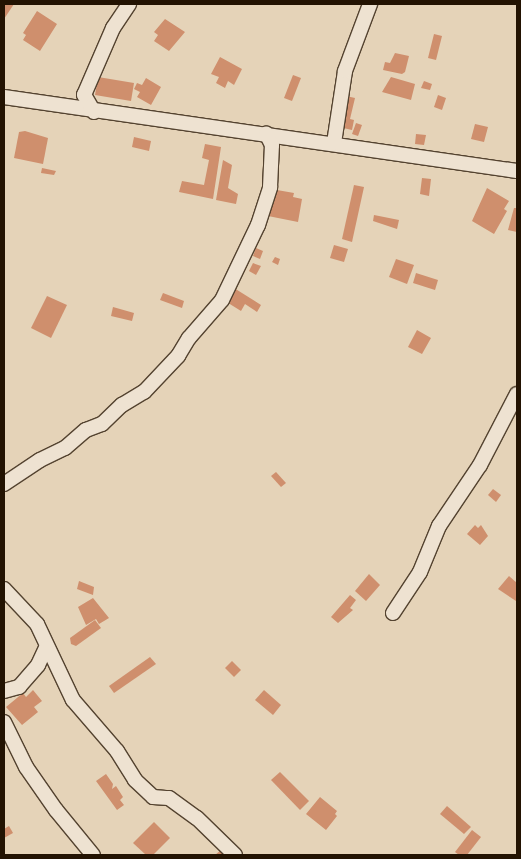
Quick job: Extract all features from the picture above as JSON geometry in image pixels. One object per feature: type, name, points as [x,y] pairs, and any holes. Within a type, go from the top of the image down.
[{"type":"street","points":[[71,108],[84,95],[113,28],[129,4]]},
{"type":"street","points":[[334,142],[345,71],[370,4]]},
{"type":"street","points":[[84,95],[94,112]]},
{"type":"street","points":[[4,97],[273,138],[334,142],[517,171]]},
{"type":"street","points":[[4,484],[40,460],[65,448],[86,430],[102,424],[122,404],[144,392],[178,356],[189,338],[222,300],[233,279],[270,188],[273,138]]},
{"type":"street","points":[[393,613],[420,572],[439,526],[480,465],[517,394]]},
{"type":"street","points":[[4,589],[37,624],[46,648],[73,700],[117,751],[135,780],[154,797],[169,798],[197,818],[235,855]]},
{"type":"street","points":[[4,690],[18,687],[38,665],[46,648]]},
{"type":"street","points":[[4,722],[26,767],[56,810],[93,855]]},
{"type":"building","points":[[4,4],[14,4],[4,19]]},
{"type":"building","points":[[37,11],[57,24],[40,51],[23,40],[26,35],[23,33]]},
{"type":"building","points":[[165,19],[185,32],[169,51],[154,41],[158,35],[154,32]]},
{"type":"building","points":[[434,34],[442,36],[436,60],[428,58]]},
{"type":"building","points":[[395,53],[409,56],[405,72],[402,74],[383,70],[385,62],[390,63]]},
{"type":"building","points":[[220,57],[242,69],[234,85],[228,81],[225,88],[216,83],[219,77],[211,74]]},
{"type":"building","points":[[293,75],[301,78],[292,101],[284,98]]},
{"type":"building","points":[[98,77],[134,83],[131,101],[95,95]]},
{"type":"building","points":[[391,77],[415,84],[411,100],[382,92]]},
{"type":"building","points":[[146,78],[161,87],[151,105],[137,97],[140,92],[134,89],[137,83],[142,85]]},
{"type":"building","points":[[424,81],[432,84],[430,90],[421,88]]},
{"type":"building","points":[[438,95],[446,98],[442,110],[434,107]]},
{"type":"building","points":[[346,96],[355,98],[350,119],[354,120],[352,130],[339,127]]},
{"type":"building","points":[[356,123],[362,125],[358,136],[352,134]]},
{"type":"building","points":[[475,124],[488,127],[484,142],[471,139]]},
{"type":"building","points":[[25,131],[48,138],[43,164],[14,158],[19,132]]},
{"type":"building","points":[[416,134],[426,135],[424,145],[415,144]]},
{"type":"building","points":[[134,137],[151,141],[149,151],[132,147]]},
{"type":"building","points":[[205,144],[221,147],[213,199],[179,192],[182,181],[204,185],[209,160],[202,158]]},
{"type":"building","points":[[223,160],[232,165],[228,188],[238,194],[236,204],[216,200]]},
{"type":"building","points":[[42,168],[56,171],[54,175],[41,173]]},
{"type":"building","points":[[422,178],[431,179],[429,196],[420,194]]},
{"type":"building","points":[[354,185],[364,187],[352,242],[342,239]]},
{"type":"building","points":[[487,188],[509,201],[504,209],[507,211],[494,234],[472,221]]},
{"type":"building","points":[[277,190],[294,193],[293,197],[302,199],[298,222],[268,216],[273,192]]},
{"type":"building","points":[[514,208],[517,208],[517,232],[508,230]]},
{"type":"building","points":[[374,215],[399,220],[397,229],[373,221]]},
{"type":"building","points":[[334,245],[348,249],[344,262],[330,258]]},
{"type":"building","points":[[256,248],[263,251],[260,259],[253,256]]},
{"type":"building","points":[[275,257],[280,259],[278,265],[272,262]]},
{"type":"building","points":[[396,259],[414,265],[407,284],[389,277]]},
{"type":"building","points":[[253,263],[261,266],[256,275],[249,271]]},
{"type":"building","points":[[416,273],[438,280],[435,290],[413,283]]},
{"type":"building","points":[[234,288],[261,305],[257,312],[245,304],[241,311],[225,301]]},
{"type":"building","points":[[163,293],[184,301],[182,308],[160,300]]},
{"type":"building","points":[[47,296],[67,305],[51,338],[31,328]]},
{"type":"building","points":[[113,307],[134,313],[132,321],[111,316]]},
{"type":"building","points":[[417,330],[431,338],[422,354],[408,347]]},
{"type":"building","points":[[276,472],[286,483],[281,487],[271,476]]},
{"type":"building","points":[[493,489],[501,495],[496,502],[488,495]]},
{"type":"building","points":[[475,525],[478,528],[481,525],[488,536],[480,545],[467,534]]},
{"type":"building","points":[[369,574],[380,585],[366,601],[355,591]]},
{"type":"building","points":[[509,576],[517,583],[516,601],[498,589]]},
{"type":"building","points":[[79,581],[94,587],[93,595],[77,589]]},
{"type":"building","points":[[350,595],[356,600],[350,608],[353,610],[338,623],[331,617]]},
{"type":"building","points":[[93,598],[109,618],[99,624],[96,619],[86,625],[78,607]]},
{"type":"building","points":[[95,620],[101,628],[76,646],[71,644],[70,638]]},
{"type":"building","points":[[150,657],[156,664],[114,693],[109,686]]},
{"type":"building","points":[[232,661],[241,670],[234,677],[225,668]]},
{"type":"building","points":[[33,690],[42,701],[34,707],[38,712],[22,725],[6,707],[23,693],[26,697]]},
{"type":"building","points":[[264,690],[281,705],[273,715],[255,700]]},
{"type":"building","points":[[280,772],[309,801],[300,810],[271,780]]},
{"type":"building","points":[[106,774],[113,784],[112,789],[116,786],[123,797],[120,800],[124,805],[117,810],[96,781]]},
{"type":"building","points":[[320,797],[337,811],[335,814],[337,816],[326,830],[306,814]]},
{"type":"building","points":[[447,806],[471,827],[464,834],[440,814]]},
{"type":"building","points":[[154,822],[170,838],[153,855],[146,855],[133,843]]},
{"type":"building","points":[[9,826],[13,833],[4,838],[4,829]]},
{"type":"building","points":[[472,830],[481,837],[467,855],[459,855],[455,852]]},
{"type":"building","points":[[221,850],[226,855],[215,855]]}]
